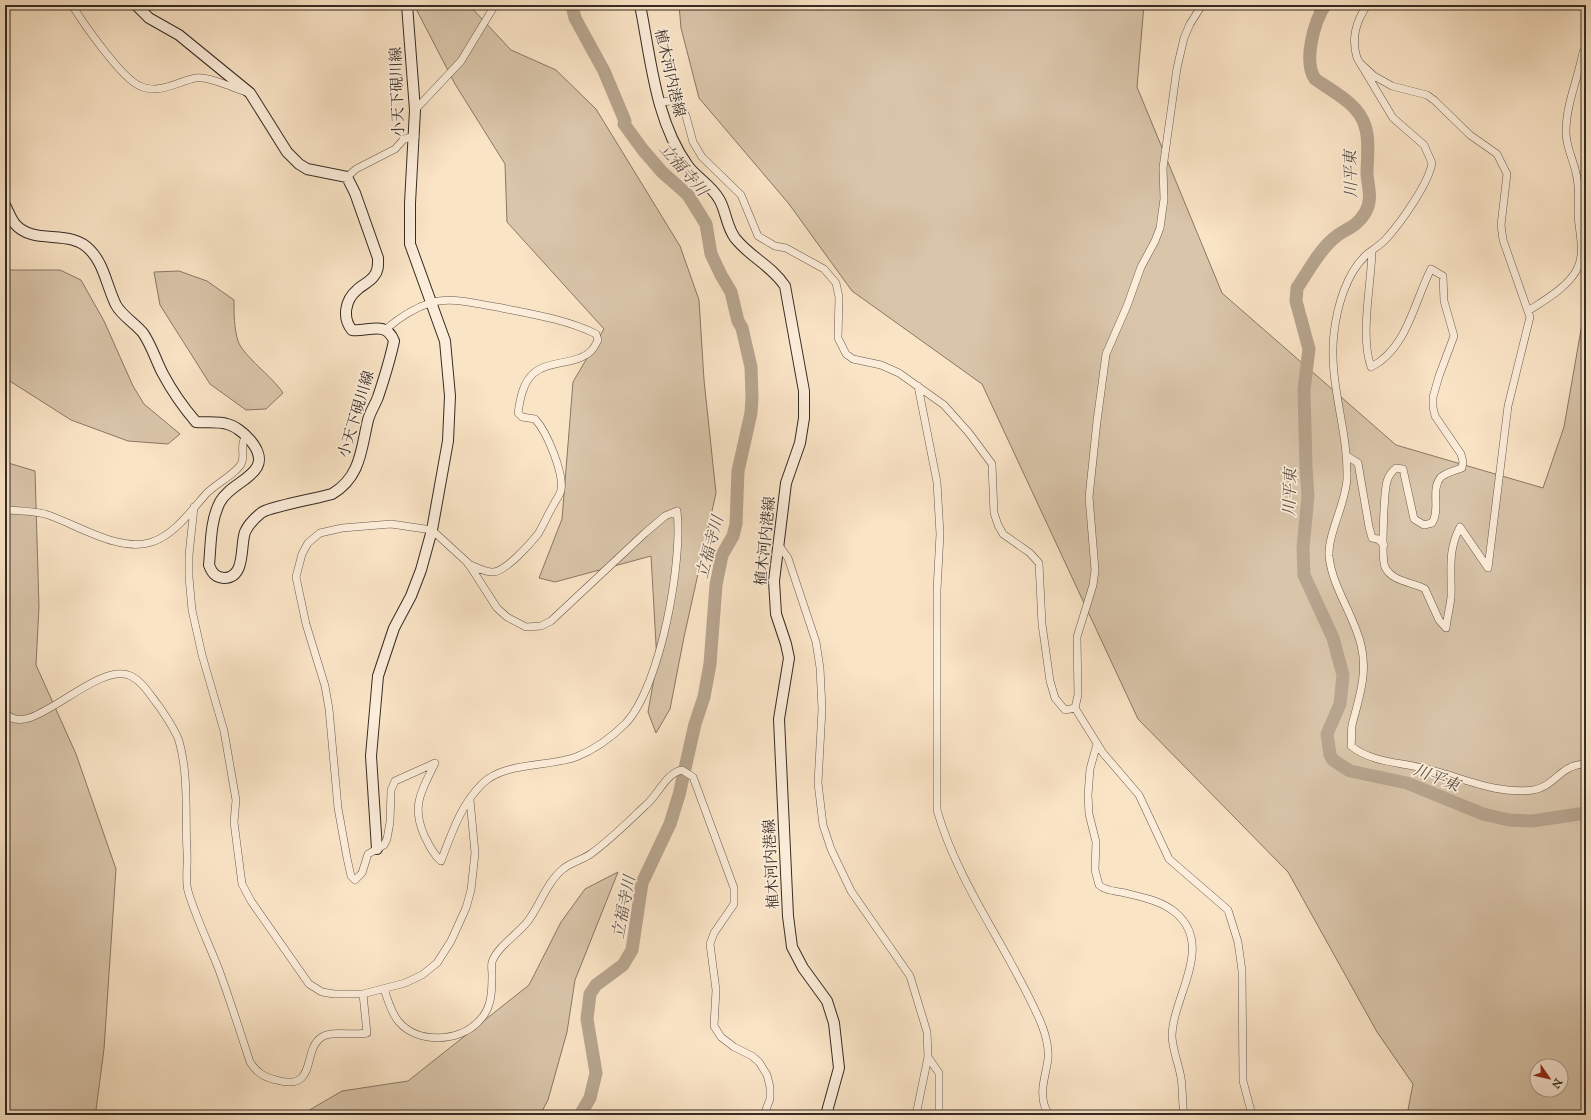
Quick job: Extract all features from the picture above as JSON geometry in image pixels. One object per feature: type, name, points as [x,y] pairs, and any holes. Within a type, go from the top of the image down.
[{"type":"main road","points":[[136,5],[149,18],[179,35],[250,94],[287,152],[299,164],[308,169],[347,176],[355,193],[378,258],[378,267],[375,275],[356,291],[349,301],[345,313],[346,324],[352,330],[362,331],[380,327],[386,329]]},
{"type":"main road","name":"小天下硯川線","points":[[377,849],[371,756],[378,676],[394,628],[411,596],[421,570],[432,530],[448,441],[450,396],[445,341],[410,244],[410,203],[415,136],[415,110],[407,5]]},
{"type":"main road","name":"植木河内港線","points":[[640,5],[665,124],[675,144],[689,167],[711,187],[720,200],[724,215],[734,236],[753,257],[777,274],[785,286],[804,391],[804,418],[800,443],[786,483],[774,581],[776,607],[789,658],[779,719],[788,916],[792,947],[803,968],[827,1001],[834,1023],[839,1068],[826,1115]]},
{"type":"main road","name":"小天下硯川線","points":[[5,205],[14,223],[30,234],[68,237],[77,240],[90,249],[99,261],[117,307],[143,334],[164,376],[187,412],[196,422],[229,424],[255,444],[258,454],[258,466],[251,474],[234,486],[221,500],[214,513],[209,565],[212,573],[220,578],[228,578],[236,573],[241,563],[245,532],[253,520],[262,512],[332,494],[347,482],[361,457],[368,420],[378,396],[392,350],[394,341],[386,329]]},
{"type":"street","points":[[72,5],[83,24],[104,50],[127,77],[140,86],[156,89],[198,78],[206,78],[250,94]]},
{"type":"street","points":[[415,110],[461,61],[495,5]]},
{"type":"street","points":[[1202,5],[1190,24],[1184,38],[1177,68],[1163,168],[1164,198],[1160,228],[1141,267],[1127,306],[1106,354],[1096,421],[1094,457],[1089,497],[1095,570],[1093,585],[1077,636],[1078,695],[1075,708],[1097,744],[1139,795],[1169,859],[1201,884],[1228,910],[1238,942],[1242,971],[1243,1081],[1252,1115]]},
{"type":"street","points":[[1367,5],[1355,27],[1354,48],[1360,63],[1393,118],[1424,145],[1432,162],[1425,182],[1394,230],[1365,256],[1350,277],[1341,301],[1334,332],[1332,359],[1335,389],[1347,456],[1346,486],[1334,528],[1329,556],[1336,581],[1357,632],[1365,662],[1362,692],[1350,738],[1351,746],[1359,753],[1378,759],[1426,769],[1491,788],[1509,791],[1540,789],[1571,766],[1586,764]]},
{"type":"street","points":[[1528,311],[1570,279],[1579,266],[1580,250],[1578,214],[1580,193],[1576,172],[1568,150],[1566,117],[1579,74],[1583,52]]},
{"type":"street","points":[[1360,63],[1374,76],[1392,86],[1428,95],[1470,135],[1497,154],[1507,174],[1501,225],[1503,240],[1530,317],[1508,406],[1488,568],[1460,527],[1453,540],[1450,559],[1451,598],[1446,628],[1439,620],[1425,588],[1394,577],[1385,567],[1384,545],[1384,498],[1391,472],[1396,468],[1403,469],[1414,519],[1424,524],[1432,523],[1436,517],[1437,485],[1442,477],[1462,468],[1463,462],[1461,454],[1435,416],[1433,407],[1433,397],[1439,376],[1454,336],[1444,301],[1443,276],[1431,268],[1410,320],[1389,356],[1371,367],[1368,358],[1366,330],[1372,274],[1372,251]]},
{"type":"street","points":[[660,102],[672,101],[681,106],[686,116],[693,142],[702,157],[741,194],[758,236],[775,246],[786,248],[824,268],[836,283],[839,297],[838,338],[846,354],[853,359],[881,365],[899,373],[944,405],[969,433],[992,464],[994,513],[998,525],[1003,534],[1030,553],[1039,563],[1044,638],[1050,682],[1055,698],[1065,710],[1075,708]]},
{"type":"street","points":[[347,176],[356,169],[395,149],[404,139],[415,136]]},
{"type":"street","points":[[386,329],[399,318],[431,302],[452,300],[530,312],[582,327],[596,334],[598,340],[592,351],[534,373],[527,382],[521,396],[518,412],[522,418],[535,419],[541,426],[550,443],[558,466],[561,490],[546,520],[537,535],[506,567],[494,572],[486,571],[468,563]]},
{"type":"street","points":[[918,386],[937,482],[940,534],[937,590],[937,810],[945,836],[961,873],[1025,988],[1042,1024],[1048,1057],[1042,1089],[1044,1104],[1049,1115]]},
{"type":"street","points":[[5,516],[9,510],[44,514],[91,533],[124,544],[139,545],[153,542],[169,533],[211,488],[237,470],[242,462],[241,443],[246,436]]},
{"type":"street","points":[[1347,456],[1358,463],[1372,538],[1378,539],[1384,545]]},
{"type":"street","points":[[194,507],[189,555],[192,610],[202,655],[224,731],[236,800],[234,822],[242,884],[250,902],[309,984],[322,992],[334,994],[363,994],[406,983],[432,969],[451,941],[466,908],[471,890],[475,853],[470,800]]},
{"type":"street","points":[[677,511],[679,530],[675,567],[668,614],[657,662],[649,684],[627,722],[599,745],[578,756],[560,762],[507,769],[482,784],[461,810],[441,861],[434,855],[420,826],[417,808],[421,793],[435,763],[395,781],[391,790],[390,822],[387,839],[384,845],[368,854],[362,873],[355,880],[351,876],[348,864],[338,808],[329,709],[325,686],[298,596],[296,577],[297,568],[308,543],[320,533],[342,528],[391,524],[432,530],[468,563],[497,608],[507,617],[526,627],[541,626],[551,621],[645,532],[665,516],[677,511]]},
{"type":"street","points":[[778,544],[788,558],[816,642],[820,668],[822,709],[818,783],[823,825],[831,850],[851,891],[910,976],[927,1032],[928,1057],[916,1115]]},
{"type":"street","points":[[5,712],[13,720],[22,721],[34,717],[95,681],[112,675],[131,676],[142,684],[157,704],[178,740],[182,753],[186,797],[188,890],[219,971],[250,1062],[256,1071],[266,1078],[281,1082],[296,1081],[302,1078],[306,1072],[312,1051],[320,1038],[329,1034],[356,1035],[367,1033],[363,994]]},
{"type":"street","points":[[1097,744],[1090,769],[1088,795],[1089,814],[1096,842],[1095,870],[1099,885],[1108,889],[1160,902],[1176,913],[1189,931],[1192,950],[1192,963],[1173,1024],[1172,1038],[1182,1081],[1184,1115]]},
{"type":"street","points":[[384,989],[393,1012],[400,1022],[417,1035],[439,1037],[455,1035],[468,1030],[488,1011],[492,995],[492,962],[503,946],[527,922],[556,876],[564,868],[592,853],[605,843],[648,804],[674,772],[682,770],[693,777],[734,888],[734,904],[714,934],[710,944],[716,990],[714,1026],[721,1037],[734,1047],[752,1056],[759,1062],[767,1075],[770,1087],[770,1099],[764,1115]]},
{"type":"street","points":[[928,1057],[939,1073],[939,1115]]},
{"type":"shaded area","points":[[414,5],[469,5],[511,50],[556,70],[596,109],[680,246],[699,300],[704,380],[716,493],[684,637],[670,709],[656,733],[648,712],[657,662],[651,556],[555,582],[539,578],[562,519],[573,382],[604,329],[507,222],[505,164],[455,84]]},
{"type":"shaded area","points":[[679,5],[1144,5],[1137,87],[1222,293],[1396,445],[1543,488],[1564,427],[1586,301],[1586,1115],[1407,1115],[1413,1084],[1377,1032],[1288,872],[1138,719],[982,384],[852,291],[789,204],[699,98],[681,28]]},
{"type":"shaded area","points":[[5,267],[11,270],[60,270],[81,280],[104,321],[133,386],[144,404],[180,434],[168,444],[128,441],[71,420],[5,378]]},
{"type":"shaded area","points":[[179,271],[207,281],[234,300],[236,331],[241,347],[283,393],[266,409],[246,410],[210,384],[160,305],[154,272]]},
{"type":"shaded area","points":[[5,462],[35,471],[39,607],[36,665],[76,754],[116,869],[104,1049],[96,1110],[97,1115],[5,1115]]},
{"type":"shaded area","points":[[618,872],[575,980],[567,1032],[548,1100],[540,1115],[301,1115],[342,1091],[408,1081],[529,985],[561,922],[585,889]]},
{"type":"waterway","name":"立福寺川","points":[[572,5],[575,18],[604,71],[625,121],[624,124],[643,150],[662,172],[688,195],[706,224],[711,254],[731,292],[738,321],[742,328],[751,367],[752,398],[751,413],[738,471],[736,524],[733,536],[722,555],[716,585],[710,664],[704,697],[695,724],[679,795],[670,824],[642,883],[632,950],[623,965],[596,985],[590,994],[587,1019],[596,1073],[590,1098],[580,1115]]},
{"type":"waterway","name":"川平東","points":[[1325,5],[1317,21],[1311,42],[1310,62],[1312,71],[1315,79],[1337,93],[1351,105],[1362,118],[1367,131],[1367,174],[1369,189],[1369,203],[1365,213],[1354,225],[1333,239],[1318,256],[1297,288],[1296,301],[1309,349],[1304,390],[1308,496],[1303,548],[1304,575],[1333,638],[1343,675],[1340,704],[1327,734],[1330,755],[1333,760],[1350,771],[1407,783],[1483,814],[1509,820],[1532,821],[1586,813]]}]
